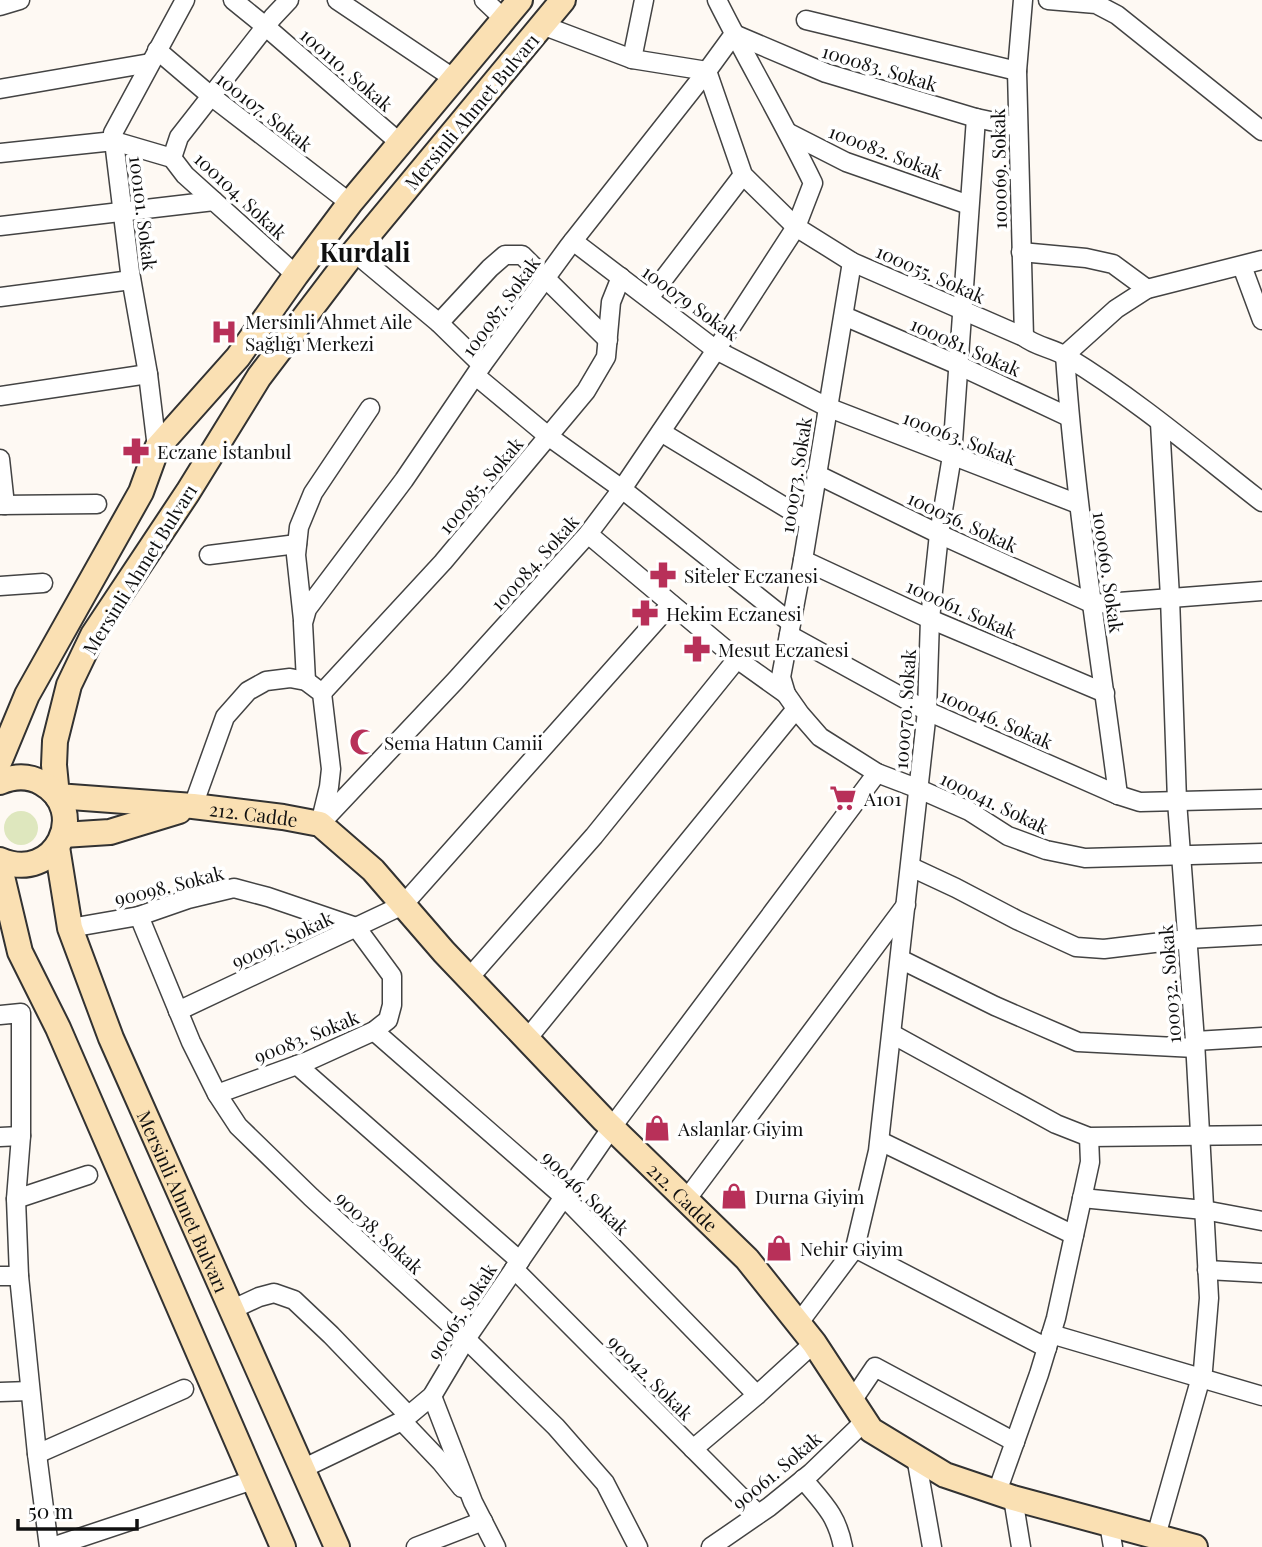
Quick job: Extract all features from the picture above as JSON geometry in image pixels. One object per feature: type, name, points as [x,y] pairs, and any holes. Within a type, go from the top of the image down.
[{"type":"main road","name":"Mersinli Ahmet Bulvarı","points":[[0,760],[27,695],[141,492],[157,448],[238,357],[350,203],[520,0]]},
{"type":"main road","name":"Mersinli Ahmet Bulvarı","points":[[337,1547],[111,1038],[70,928],[60,841],[65,822],[63,808],[57,796],[55,741],[69,685],[93,635],[188,492],[259,377],[354,252],[563,0]]},
{"type":"main road","points":[[0,728],[27,695]]},
{"type":"main road","points":[[0,782],[9,778],[36,779],[48,786],[57,796]]},
{"type":"main road","name":"212. Cadde","points":[[57,796],[193,806],[320,824],[373,870],[527,1039],[612,1127],[747,1259],[806,1333],[871,1430],[945,1475],[1111,1535],[1156,1536],[1195,1547]]},
{"type":"main road","points":[[0,860],[10,864],[36,863],[48,856],[60,841],[110,832],[193,806]]},
{"type":"main road","points":[[0,869],[20,952]]},
{"type":"main road","points":[[0,927],[20,952],[58,1028],[283,1547]]},
{"type":"street","points":[[0,6],[20,0]]},
{"type":"street","name":"100101. Sokak","points":[[157,448],[148,374],[131,280],[113,133],[185,0]]},
{"type":"street","name":"100110. Sokak","points":[[233,0],[401,143]]},
{"type":"street","points":[[172,158],[179,137],[265,26],[289,0]]},
{"type":"street","points":[[337,0],[453,78]]},
{"type":"street","points":[[484,0],[504,19]]},
{"type":"street","points":[[632,58],[645,0]]},
{"type":"street","name":"100084. Sokak","points":[[320,824],[588,534],[661,432],[796,227],[813,183],[718,0]]},
{"type":"street","name":"100069. Sokak","points":[[1023,0],[1017,72],[1024,337]]},
{"type":"street","points":[[1048,0],[1096,4],[1117,15],[1262,131]]},
{"type":"street","points":[[806,20],[1017,72]]},
{"type":"street","points":[[542,25],[632,58],[707,71]]},
{"type":"street","name":"100087. Sokak","points":[[305,616],[546,277],[734,34]]},
{"type":"street","name":"100083. Sokak","points":[[734,34],[826,74],[976,118],[1018,127]]},
{"type":"street","points":[[0,89],[153,57]]},
{"type":"street","name":"100107. Sokak","points":[[153,57],[211,96],[350,203]]},
{"type":"street","name":"100055. Sokak","points":[[707,71],[743,175],[796,227],[852,261],[1024,337],[1034,344],[1065,355],[1160,423],[1256,497]]},
{"type":"street","name":"100070. Sokak","points":[[693,1449],[757,1395],[806,1333],[855,1248],[880,1141],[928,710],[930,619],[939,534],[952,456],[976,118]]},
{"type":"street","name":"100082. Sokak","points":[[789,133],[846,162],[969,205]]},
{"type":"street","points":[[0,153],[114,141]]},
{"type":"street","name":"100104. Sokak","points":[[114,141],[172,158],[185,175],[296,275]]},
{"type":"street","points":[[649,298],[743,175]]},
{"type":"street","points":[[0,226],[214,201]]},
{"type":"street","name":"100079 Sokak","points":[[573,241],[716,350],[827,407]]},
{"type":"street","name":"100046. Sokak","points":[[354,252],[439,323],[479,370],[548,436],[622,489],[790,629],[928,710],[1118,795],[1140,802],[1262,799]]},
{"type":"street","points":[[1021,252],[1086,258],[1113,264],[1147,289]]},
{"type":"street","points":[[439,323],[505,255],[522,255],[608,340]]},
{"type":"street","points":[[1065,355],[1116,309],[1147,289],[1262,260]]},
{"type":"street","name":"100073. Sokak","points":[[786,694],[781,677],[852,261]]},
{"type":"street","points":[[1242,266],[1262,320]]},
{"type":"street","name":"100085. Sokak","points":[[322,693],[443,562],[586,391],[606,357],[608,318],[621,276]]},
{"type":"street","points":[[0,297],[131,280]]},
{"type":"street","name":"100081. Sokak","points":[[844,316],[1069,417]]},
{"type":"street","name":"100060. Sokak","points":[[1065,355],[1079,504],[1118,795]]},
{"type":"street","points":[[0,396],[148,374]]},
{"type":"street","name":"100063. Sokak","points":[[827,407],[1079,504]]},
{"type":"street","points":[[306,681],[305,616],[296,555],[299,527],[313,493],[370,408]]},
{"type":"street","name":"100032. Sokak","points":[[1156,1536],[1201,1378],[1209,1298],[1195,1045],[1177,801],[1170,597],[1160,423]]},
{"type":"street","points":[[661,432],[808,521]]},
{"type":"street","points":[[0,460],[3,505],[97,503]]},
{"type":"street","name":"100056. Sokak","points":[[816,474],[1093,604]]},
{"type":"street","points":[[1256,497],[1262,478]]},
{"type":"street","name":"100041. Sokak","points":[[588,534],[737,659],[786,694],[820,737],[877,773],[969,811],[1008,836],[1046,850],[1085,858],[1262,853]]},
{"type":"street","points":[[209,555],[297,544]]},
{"type":"street","name":"100061. Sokak","points":[[803,560],[930,619],[1105,693]]},
{"type":"street","points":[[0,586],[43,583]]},
{"type":"street","points":[[1093,604],[1262,591]]},
{"type":"street","points":[[403,905],[671,604]]},
{"type":"street","points":[[469,978],[594,836],[737,659]]},
{"type":"street","points":[[193,806],[225,717],[248,691],[266,681],[290,678],[306,681],[322,693],[331,769],[320,824]]},
{"type":"street","points":[[527,1039],[796,709]]},
{"type":"street","name":"90065. Sokak","points":[[302,1469],[405,1418],[432,1396],[466,1339],[612,1127],[877,773]]},
{"type":"street","points":[[911,867],[1076,947],[1104,949],[1187,939],[1262,935]]},
{"type":"street","name":"90098. Sokak","points":[[70,928],[139,916],[188,899],[234,888],[356,927]]},
{"type":"street","name":"90097. Sokak","points":[[178,1011],[403,905]]},
{"type":"street","points":[[686,1200],[906,905]]},
{"type":"street","name":"90038. Sokak","points":[[139,916],[191,1042],[217,1094],[238,1126],[556,1427],[605,1483],[636,1545]]},
{"type":"street","name":"90083. Sokak","points":[[217,1094],[297,1065],[374,1031],[388,1020],[392,1005],[392,976],[356,927]]},
{"type":"street","points":[[900,959],[995,1006],[1078,1042],[1195,1045],[1262,1037]]},
{"type":"street","points":[[0,1014],[21,1013],[21,1136],[16,1199],[19,1276],[37,1454],[50,1547],[253,1480]]},
{"type":"street","name":"90046. Sokak","points":[[374,1031],[564,1197],[757,1395]]},
{"type":"street","points":[[892,1034],[1056,1124],[1089,1137],[1262,1135]]},
{"type":"street","name":"90042. Sokak","points":[[297,1065],[517,1265],[758,1514]]},
{"type":"street","points":[[0,1137],[21,1136]]},
{"type":"street","points":[[1021,1547],[1005,1495],[1015,1442],[1049,1341],[1074,1235],[1090,1162],[1089,1137]]},
{"type":"street","points":[[880,1141],[1074,1235]]},
{"type":"street","points":[[16,1199],[88,1175]]},
{"type":"street","points":[[1082,1198],[1204,1210],[1262,1221]]},
{"type":"street","points":[[855,1248],[1049,1341],[1201,1378],[1262,1396]]},
{"type":"street","points":[[1207,1270],[1262,1273]]},
{"type":"street","points":[[0,1276],[19,1276]]},
{"type":"street","points":[[231,1310],[274,1293],[294,1300],[331,1335],[405,1418],[473,1502]]},
{"type":"street","name":"90061. Sokak","points":[[711,1547],[803,1479],[858,1411],[875,1367],[1015,1442]]},
{"type":"street","points":[[37,1454],[184,1389]]},
{"type":"street","points":[[0,1392],[30,1391]]},
{"type":"street","points":[[432,1396],[473,1502],[496,1547]]},
{"type":"street","points":[[916,1457],[932,1547]]},
{"type":"street","points":[[803,1479],[829,1509],[844,1547]]},
{"type":"street","points":[[416,1547],[483,1521]]},
{"type":"green space","points":[[21,811],[33,816],[38,828],[33,840],[21,845],[9,840],[4,828],[9,816]]},
{"type":"place","name":"Mersinli Ahmet Aile Sağlığı Merkezi","points":[[224,332]]},
{"type":"place","name":"Eczane İstanbul","points":[[136,451]]},
{"type":"place","name":"Siteler Eczanesi","points":[[663,575]]},
{"type":"place","name":"Hekim Eczanesi","points":[[645,613]]},
{"type":"place","name":"Mesut Eczanesi","points":[[697,649]]},
{"type":"place","name":"Sema Hatun Camii","points":[[363,742]]},
{"type":"place","name":"A101","points":[[843,798]]},
{"type":"place","name":"Aslanlar Giyim","points":[[657,1128]]},
{"type":"place","name":"Durna Giyim","points":[[734,1196]]},
{"type":"place","name":"Nehir Giyim","points":[[779,1248]]},
{"type":"district","name":"Kurdali","points":[[365,251]]}]
